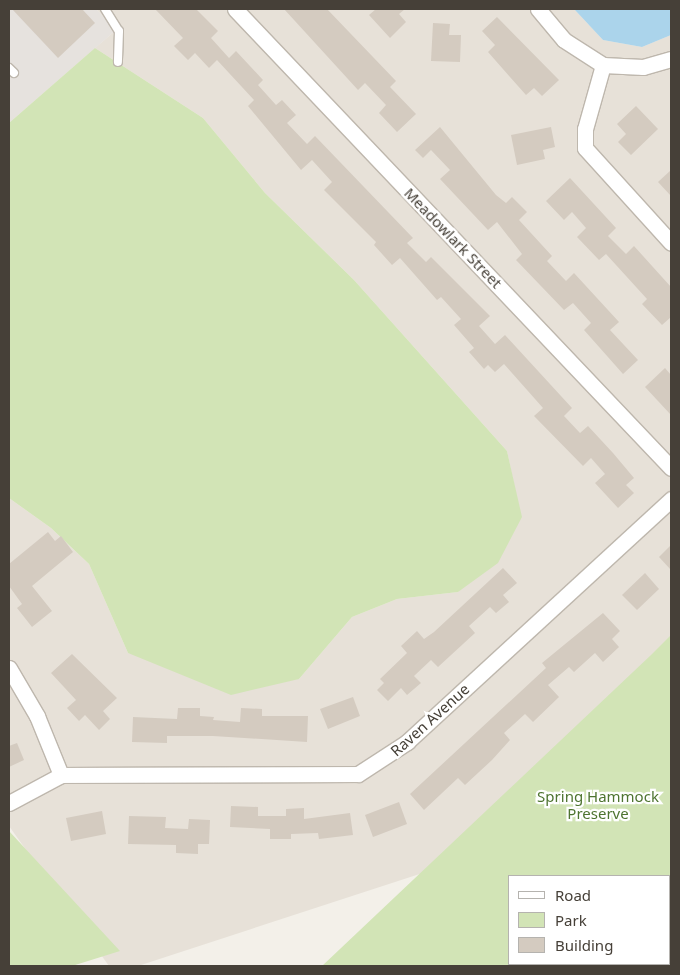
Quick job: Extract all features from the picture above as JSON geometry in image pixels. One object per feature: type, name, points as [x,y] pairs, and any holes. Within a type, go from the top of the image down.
[{"type":"street","name":"Meadowlark Street","points":[[235,9],[671,468]]},
{"type":"street","points":[[538,9],[564,40],[603,65],[643,67],[671,59]]},
{"type":"street","points":[[603,65],[585,129],[585,148],[671,243]]},
{"type":"street","name":"Raven Avenue","points":[[9,803],[61,774],[358,774],[407,742],[671,499]]},
{"type":"street","points":[[9,668],[37,716],[61,774]]},
{"type":"lane","points":[[105,9],[119,31],[118,62]]},
{"type":"shaded area","points":[[9,9],[96,9],[116,30],[9,123]]},
{"type":"shaded area","points":[[96,9],[574,9],[603,40],[642,47],[671,35],[671,786],[594,817],[138,966],[109,966],[9,826],[9,498],[51,528],[89,564],[128,653],[299,679],[352,617],[397,599],[458,592],[521,517],[507,451],[354,280],[265,193],[203,118],[95,48],[116,30]]},
{"type":"green space","points":[[95,48],[203,118],[265,193],[354,280],[507,451],[522,517],[498,563],[458,592],[397,599],[352,617],[299,679],[231,695],[128,653],[89,564],[51,528],[9,498],[9,123]]},
{"type":"green space","name":"Spring Hammock Preserve","points":[[671,635],[671,966],[322,966],[651,655]]},
{"type":"green space","points":[[9,831],[120,951],[72,966],[9,966]]},
{"type":"water","points":[[574,9],[671,9],[671,35],[642,47],[603,40]]},
{"type":"building","points":[[12,9],[82,9],[95,23],[58,58]]},
{"type":"building","points":[[155,9],[196,9],[218,31],[211,38],[229,58],[236,51],[263,80],[258,85],[276,105],[282,100],[296,115],[287,123],[307,144],[315,136],[413,238],[407,243],[426,262],[431,257],[490,316],[479,326],[495,344],[505,335],[572,408],[564,416],[580,433],[588,426],[634,478],[626,485],[634,493],[618,508],[595,483],[605,474],[591,458],[583,466],[534,416],[543,408],[504,364],[495,372],[488,365],[484,369],[469,352],[474,348],[454,325],[461,319],[441,297],[437,300],[400,258],[392,265],[374,245],[376,242],[324,190],[332,182],[312,160],[301,170],[248,106],[254,100],[217,60],[209,68],[195,53],[188,60],[174,46],[183,38]]},
{"type":"building","points":[[284,9],[327,9],[396,81],[390,87],[416,114],[397,132],[379,113],[386,105],[365,83],[358,90]]},
{"type":"building","points":[[376,9],[405,9],[399,14],[406,22],[390,38],[369,15]]},
{"type":"building","points":[[497,17],[559,80],[542,96],[534,88],[526,95],[488,52],[495,45],[482,31]]},
{"type":"building","points":[[433,23],[450,24],[449,35],[461,35],[460,62],[431,61]]},
{"type":"building","points":[[636,106],[658,129],[631,155],[618,142],[626,134],[617,124]]},
{"type":"building","points":[[440,127],[496,195],[506,203],[512,197],[527,212],[519,220],[552,256],[547,261],[566,281],[574,273],[619,322],[610,330],[638,360],[623,374],[584,330],[591,323],[573,303],[564,310],[516,260],[522,254],[497,222],[488,230],[440,179],[450,170],[431,150],[423,158],[415,150]]},
{"type":"building","points":[[551,127],[555,147],[543,150],[545,159],[517,165],[511,135]]},
{"type":"building","points":[[671,170],[671,196],[658,182]]},
{"type":"building","points":[[570,178],[616,228],[608,236],[626,254],[634,246],[671,287],[671,317],[662,325],[642,304],[647,299],[606,254],[599,260],[577,237],[586,228],[572,212],[564,220],[546,201]]},
{"type":"building","points":[[665,368],[671,375],[671,415],[645,387]]},
{"type":"building","points":[[48,532],[55,541],[61,536],[73,552],[32,586],[52,611],[32,627],[17,608],[22,604],[9,586],[9,564]]},
{"type":"building","points":[[671,545],[671,570],[659,557]]},
{"type":"building","points":[[503,568],[517,583],[503,595],[509,602],[496,613],[490,607],[469,626],[475,633],[438,667],[431,660],[414,676],[421,683],[407,695],[401,688],[388,701],[377,690],[384,683],[380,679],[407,653],[401,646],[417,631],[424,639],[434,632]]},
{"type":"building","points":[[645,573],[659,589],[637,610],[622,595]]},
{"type":"building","points":[[603,613],[620,631],[612,639],[619,647],[603,662],[595,653],[574,672],[569,667],[548,685],[559,697],[533,722],[525,714],[504,733],[510,740],[492,760],[465,785],[458,778],[424,810],[410,794],[546,668],[542,663]]},
{"type":"building","points":[[72,654],[117,698],[103,711],[110,719],[99,730],[85,715],[79,721],[67,708],[76,700],[51,673]]},
{"type":"building","points":[[353,697],[360,716],[328,729],[320,709]]},
{"type":"building","points":[[178,708],[200,708],[200,716],[214,717],[213,720],[240,722],[241,708],[262,709],[262,716],[308,716],[307,742],[213,736],[167,736],[167,743],[132,742],[133,717],[177,719]]},
{"type":"building","points":[[17,743],[24,760],[9,767],[9,746]]},
{"type":"building","points":[[399,802],[407,824],[373,837],[365,815]]},
{"type":"building","points":[[231,806],[258,807],[258,816],[286,816],[286,809],[304,808],[304,819],[350,813],[353,835],[319,839],[318,833],[291,834],[291,839],[270,839],[270,829],[230,827]]},
{"type":"building","points":[[102,811],[106,834],[71,841],[66,818]]},
{"type":"building","points":[[129,816],[166,817],[165,828],[188,829],[189,819],[210,820],[209,844],[198,844],[198,854],[176,853],[176,845],[128,844]]}]
